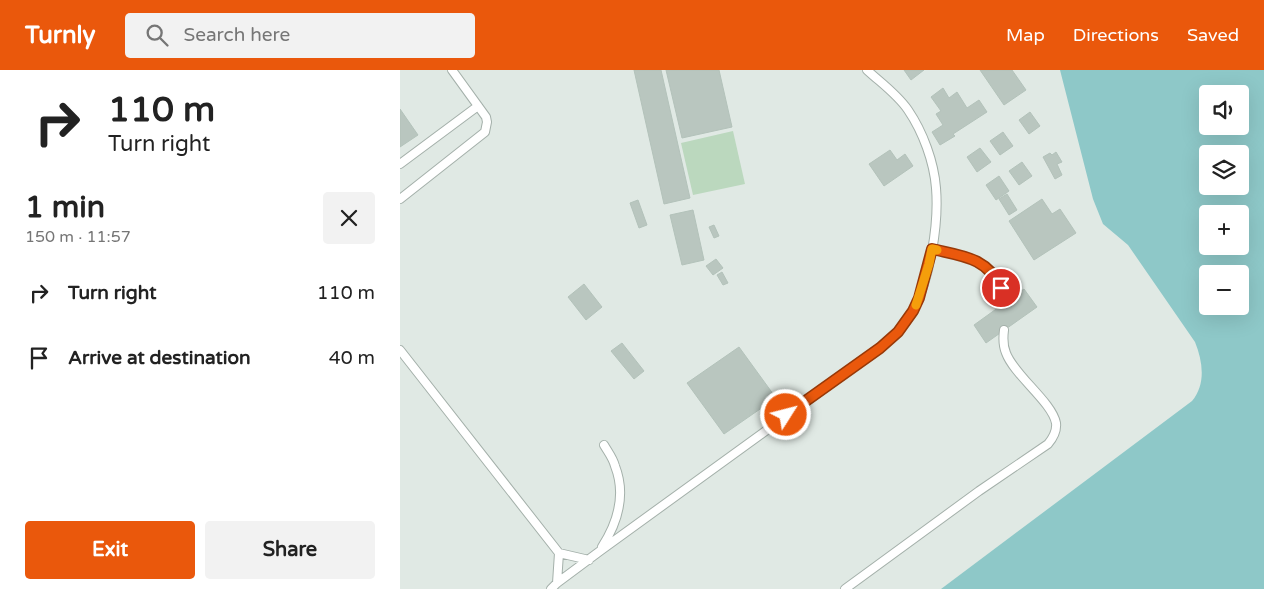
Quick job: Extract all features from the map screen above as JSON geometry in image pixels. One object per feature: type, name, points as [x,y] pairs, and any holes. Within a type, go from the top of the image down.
[{"type":"lane","points":[[400,199],[485,132],[486,117],[452,70]]},
{"type":"lane","points":[[554,586],[889,340],[913,311],[919,298],[932,249],[936,225],[936,188],[932,165],[924,142],[908,110],[897,97],[867,70]]},
{"type":"lane","points":[[400,164],[478,106]]},
{"type":"lane","points":[[932,249],[974,260],[987,267],[993,273],[1001,288],[1004,304]]},
{"type":"lane","points":[[844,589],[979,491],[1048,444],[1052,439],[1056,428],[1053,416],[1010,360],[1004,346],[1004,330]]},
{"type":"lane","points":[[400,350],[559,553],[589,560]]},
{"type":"lane","points":[[600,551],[612,532],[619,510],[620,487],[615,465],[604,445]]},
{"type":"lane","points":[[554,586],[559,553]]},
{"type":"green space","points":[[733,131],[745,184],[693,195],[681,143]]},
{"type":"water","points":[[1060,70],[1264,70],[1264,589],[941,589],[1192,401],[1200,387],[1202,373],[1200,357],[1195,342],[1128,245],[1103,224],[1093,199]]},
{"type":"building","points":[[634,70],[661,70],[690,198],[664,204]]},
{"type":"building","points":[[666,70],[719,70],[732,127],[682,138]]},
{"type":"building","points":[[904,70],[924,70],[911,80]]},
{"type":"building","points":[[980,70],[1012,70],[1026,90],[1004,105]]},
{"type":"building","points":[[943,88],[949,98],[957,92],[967,108],[979,100],[987,112],[953,134],[955,136],[940,145],[932,132],[943,125],[936,114],[941,111],[931,97]]},
{"type":"building","points":[[400,109],[418,135],[400,147]]},
{"type":"building","points":[[1030,112],[1040,126],[1029,134],[1019,120]]},
{"type":"building","points":[[1003,132],[1013,146],[1000,155],[990,141]]},
{"type":"building","points":[[980,148],[991,162],[977,172],[967,157]]},
{"type":"building","points":[[890,150],[897,160],[905,154],[913,166],[884,186],[869,164]]},
{"type":"building","points":[[1056,152],[1062,162],[1057,164],[1062,175],[1055,179],[1043,157]]},
{"type":"building","points":[[1022,162],[1032,176],[1019,185],[1009,171]]},
{"type":"building","points":[[999,176],[1009,191],[996,200],[986,185]]},
{"type":"building","points":[[1007,194],[1017,210],[1009,215],[999,199]]},
{"type":"building","points":[[1042,199],[1052,214],[1060,209],[1076,233],[1034,260],[1009,221]]},
{"type":"building","points":[[638,200],[647,225],[639,228],[630,203]]},
{"type":"building","points":[[693,210],[704,260],[682,265],[670,215]]},
{"type":"building","points":[[714,225],[719,236],[714,238],[709,227]]},
{"type":"building","points":[[716,259],[723,268],[713,275],[706,266]]},
{"type":"building","points":[[722,272],[728,283],[723,285],[717,275]]},
{"type":"building","points":[[584,284],[602,307],[586,320],[568,297]]},
{"type":"building","points":[[1024,289],[1037,307],[986,343],[974,325]]},
{"type":"building","points":[[622,343],[644,371],[634,379],[611,351]]},
{"type":"building","points":[[739,347],[776,398],[724,434],[687,383]]},
{"type":"slow traffic","points":[[916,305],[932,249],[937,250]]},
{"type":"route","points":[[786,415],[880,348],[898,332],[913,311],[919,298],[932,249],[981,263],[993,273],[1001,288]]}]
